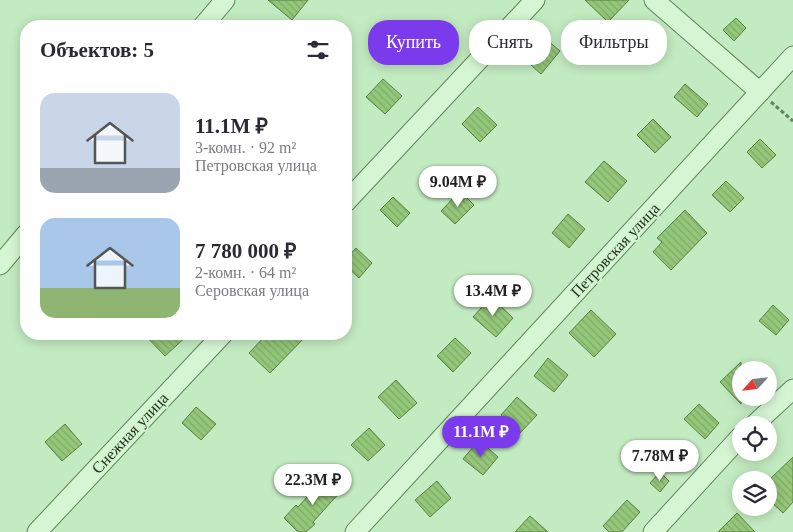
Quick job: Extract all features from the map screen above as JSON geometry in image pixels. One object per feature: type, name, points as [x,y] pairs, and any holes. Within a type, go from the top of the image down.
[{"type":"street","points":[[208,20],[225,0]]},
{"type":"street","points":[[352,196],[535,0]]},
{"type":"street","points":[[654,0],[760,92]]},
{"type":"street","name":"Петровская улица","points":[[355,532],[793,56]]},
{"type":"street","points":[[0,265],[20,241]]},
{"type":"street","name":"Снежная улица","points":[[37,532],[217,340]]},
{"type":"street","points":[[764,416],[793,389]]},
{"type":"street","points":[[653,532],[732,446]]},
{"type":"path","points":[[760,92],[793,121]]},
{"type":"building","points":[[268,0],[308,0],[292,20]]},
{"type":"building","points":[[585,0],[629,0],[610,20],[606,20]]},
{"type":"building","points":[[736,18],[746,28],[734,41],[723,30]]},
{"type":"building","points":[[551,43],[560,51],[551,62]]},
{"type":"building","points":[[531,65],[548,65],[541,74]]},
{"type":"building","points":[[383,79],[402,96],[385,114],[366,97]]},
{"type":"building","points":[[685,84],[708,104],[697,117],[674,97]]},
{"type":"building","points":[[478,107],[497,125],[480,142],[462,124]]},
{"type":"building","points":[[653,119],[671,137],[655,153],[637,135]]},
{"type":"building","points":[[760,139],[776,155],[762,168],[747,152]]},
{"type":"building","points":[[604,161],[627,181],[608,202],[585,182]]},
{"type":"building","points":[[726,181],[744,198],[730,212],[712,195]]},
{"type":"building","points":[[460,191],[474,205],[455,224],[441,211]]},
{"type":"building","points":[[393,197],[410,213],[397,227],[380,210]]},
{"type":"building","points":[[685,210],[707,233],[671,270],[653,252],[662,242],[657,238]]},
{"type":"building","points":[[568,214],[585,229],[569,248],[552,233]]},
{"type":"building","points":[[356,248],[372,263],[359,278],[352,272],[352,252]]},
{"type":"building","points":[[491,297],[513,318],[496,337],[473,317]]},
{"type":"building","points":[[773,305],[789,320],[776,335],[759,321]]},
{"type":"building","points":[[591,310],[616,334],[594,357],[569,333]]},
{"type":"building","points":[[455,338],[471,353],[453,372],[437,356]]},
{"type":"building","points":[[150,340],[182,340],[165,356]]},
{"type":"building","points":[[261,340],[302,340],[270,373],[249,353]]},
{"type":"building","points":[[548,358],[568,375],[554,392],[534,376]]},
{"type":"building","points":[[732,371],[732,395],[720,382]]},
{"type":"building","points":[[396,380],[417,403],[399,419],[378,397]]},
{"type":"building","points":[[517,397],[537,415],[520,433],[501,415]]},
{"type":"building","points":[[699,404],[719,423],[705,439],[684,419]]},
{"type":"building","points":[[196,407],[216,424],[201,440],[182,423]]},
{"type":"building","points":[[65,424],[82,444],[62,461],[45,442]]},
{"type":"building","points":[[369,428],[385,445],[368,461],[351,445]]},
{"type":"building","points":[[479,440],[498,457],[483,475],[463,459]]},
{"type":"building","points":[[793,457],[793,502],[783,513],[777,507],[777,472]]},
{"type":"building","points":[[660,472],[669,481],[660,492],[650,483]]},
{"type":"building","points":[[326,476],[342,490],[313,522],[315,524],[306,532],[298,532],[284,518],[296,505],[298,507]]},
{"type":"building","points":[[437,481],[451,498],[430,517],[415,500]]},
{"type":"building","points":[[627,500],[640,512],[622,532],[609,532],[603,526]]},
{"type":"building","points":[[530,516],[548,532],[515,532]]},
{"type":"building","points":[[734,516],[740,516],[755,532],[718,532]]}]
